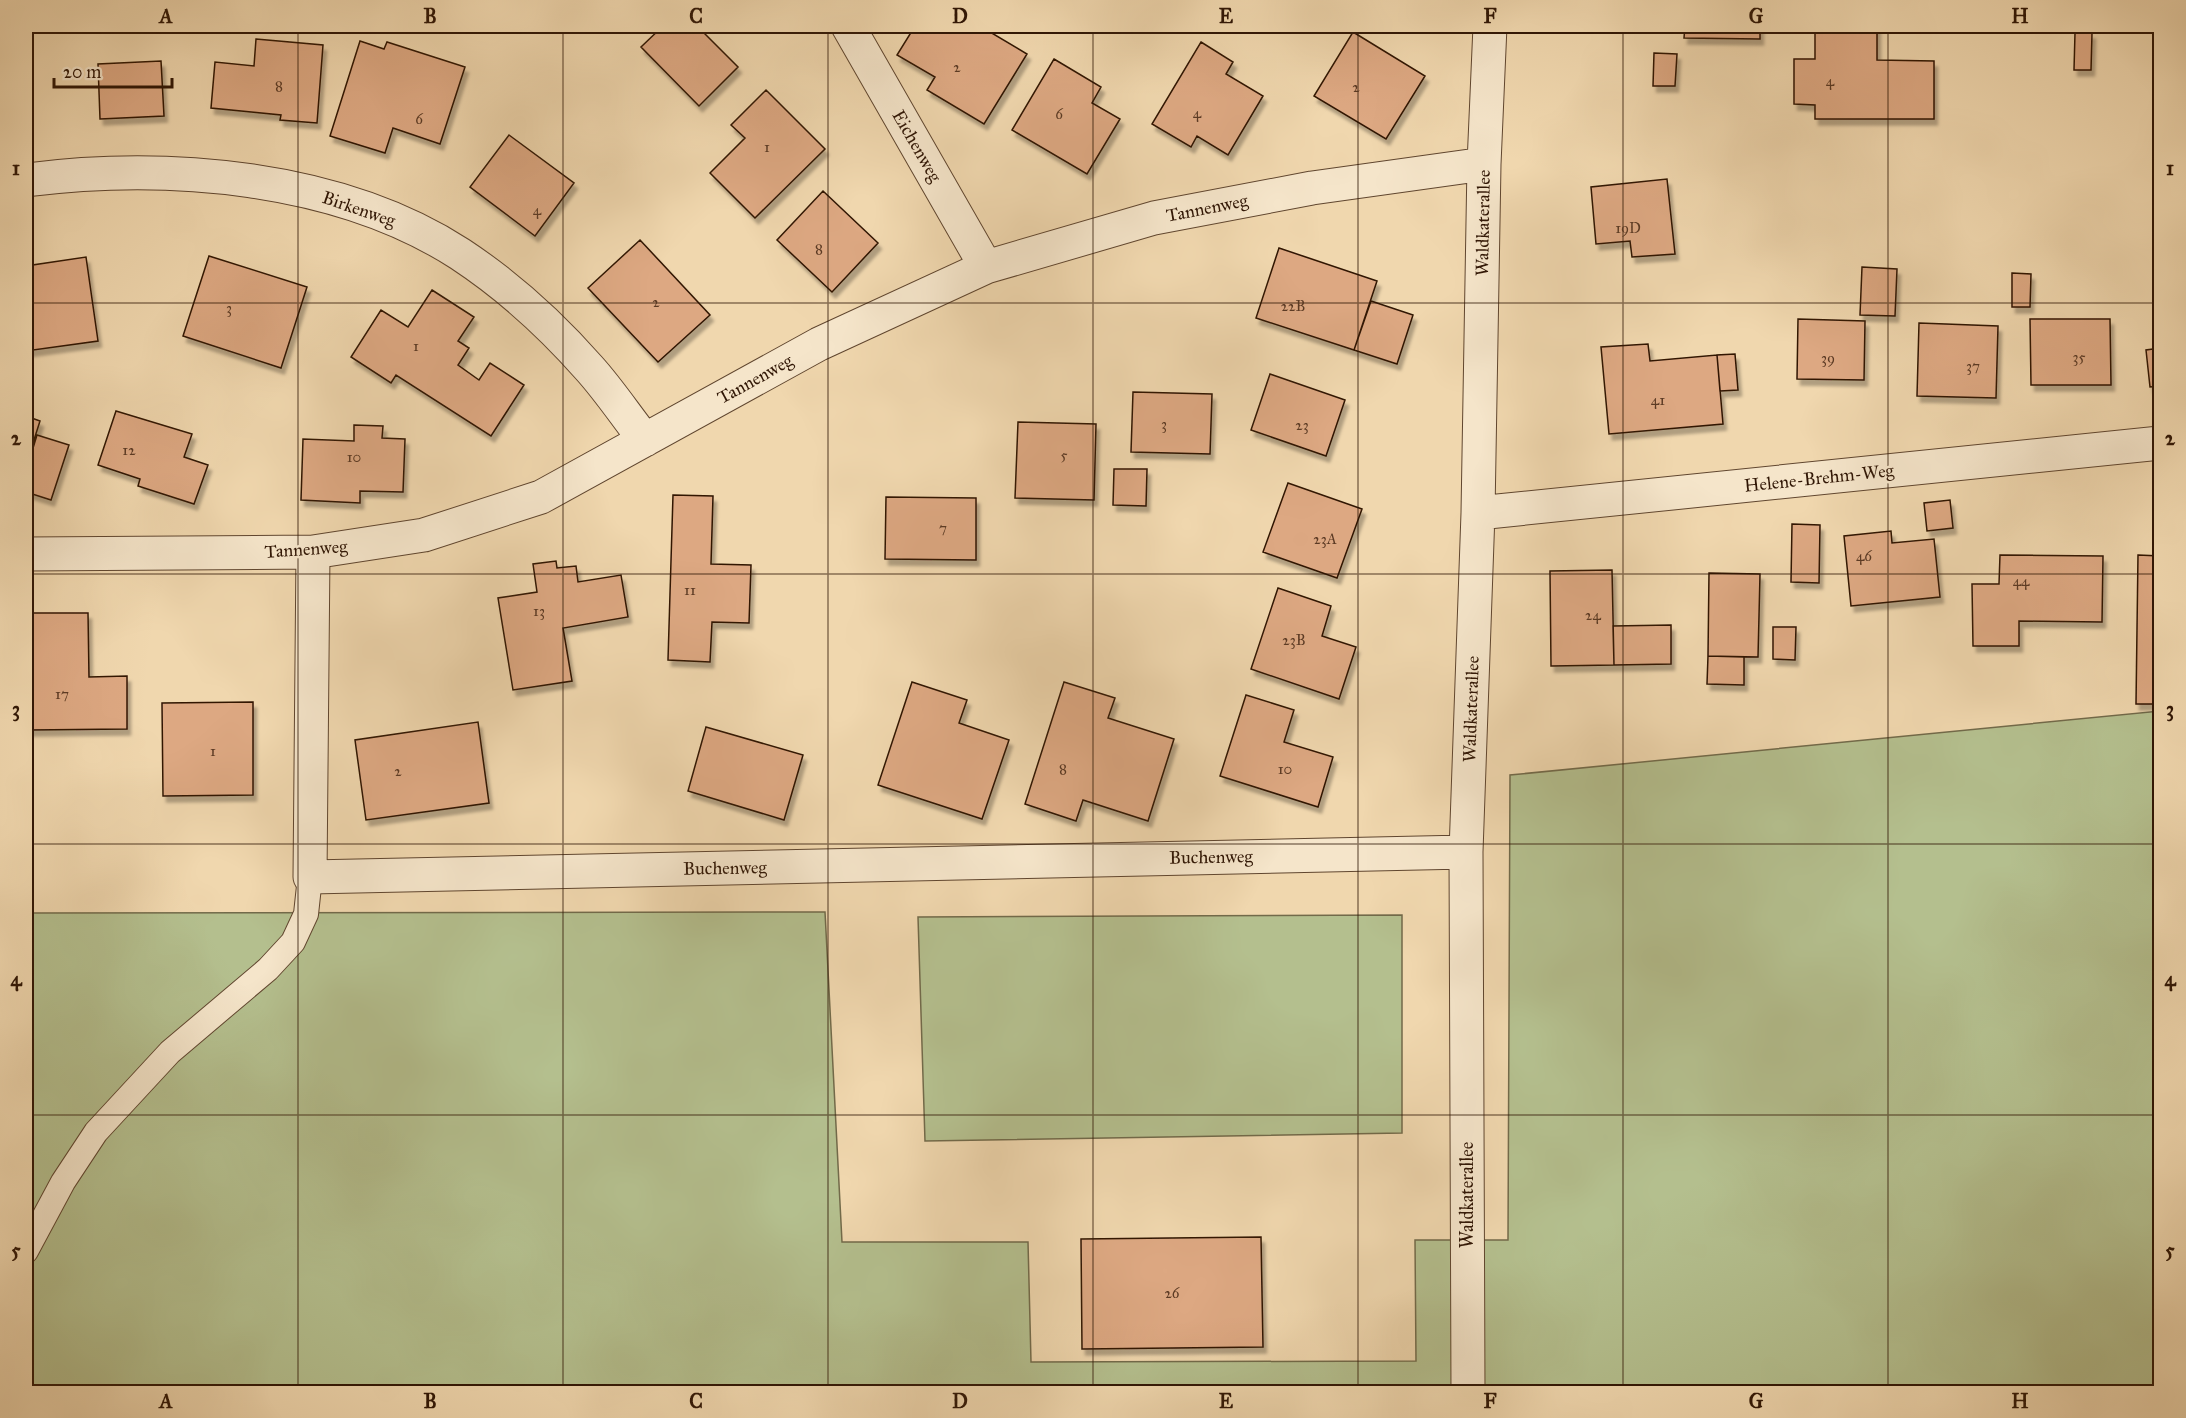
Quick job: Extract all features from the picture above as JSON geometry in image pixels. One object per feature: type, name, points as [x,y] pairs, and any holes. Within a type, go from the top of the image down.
[{"type":"street","name":"Eichenweg","points":[[848,26],[986,267]]},
{"type":"street","name":"Waldkaterallee","points":[[1468,1392],[1466,852],[1478,513],[1484,164],[1490,26]]},
{"type":"street","name":"Tannenweg","points":[[26,554],[313,552],[424,535],[541,497],[819,344],[986,267],[1154,218],[1312,188],[1484,164]]},
{"type":"street","name":"Birkenweg","points":[[26,180],[86,172],[175,172],[285,185],[387,216],[459,254],[528,308],[589,368],[645,440]]},
{"type":"street","name":"Helene-Brehm-Weg","points":[[1478,513],[2160,443]]},
{"type":"street","points":[[310,877],[313,552]]},
{"type":"street","name":"Buchenweg","points":[[310,877],[1466,852]]},
{"type":"lane","points":[[26,1251],[63,1182],[96,1132],[170,1052],[268,969],[294,942],[306,914],[310,877]]},
{"type":"green space","points":[[2160,711],[2160,1392],[26,1392],[26,913],[825,912],[842,1242],[1028,1242],[1031,1362],[1416,1361],[1415,1240],[1508,1240],[1510,775]]},
{"type":"green space","points":[[1402,915],[1402,1133],[925,1141],[918,917]]},
{"type":"building","points":[[663,26],[697,26],[738,67],[699,106],[641,47]]},
{"type":"building","points":[[915,26],[980,26],[1027,54],[984,124],[927,90],[935,77],[897,55]]},
{"type":"building","points":[[1685,26],[1760,26],[1760,39],[1684,38]]},
{"type":"building","points":[[1815,26],[1877,26],[1877,60],[1934,61],[1934,119],[1815,119],[1815,105],[1794,104],[1794,59],[1815,59]]},
{"type":"building","points":[[1353,32],[1425,76],[1386,139],[1314,96]]},
{"type":"building","points":[[2075,33],[2092,33],[2091,70],[2074,70]]},
{"type":"building","points":[[256,39],[323,45],[317,123],[280,120],[281,115],[211,108],[215,62],[254,66]]},
{"type":"building","points":[[360,41],[384,49],[387,42],[465,67],[440,144],[393,128],[385,153],[330,136]]},
{"type":"building","points":[[1201,42],[1233,62],[1226,74],[1263,96],[1228,155],[1197,136],[1191,147],[1152,124]]},
{"type":"building","points":[[1654,53],[1677,54],[1675,86],[1653,86]]},
{"type":"building","points":[[1054,59],[1101,87],[1092,103],[1120,119],[1087,174],[1012,130]]},
{"type":"building","points":[[161,61],[164,116],[100,119],[98,64]]},
{"type":"building","points":[[766,90],[825,149],[755,218],[710,173],[745,138],[731,125]]},
{"type":"building","points":[[509,135],[574,183],[535,236],[470,187]]},
{"type":"building","points":[[1667,179],[1675,254],[1632,257],[1630,241],[1596,244],[1591,187]]},
{"type":"building","points":[[823,191],[878,243],[832,292],[777,240]]},
{"type":"building","points":[[640,240],[710,315],[658,362],[588,288]]},
{"type":"building","points":[[1279,248],[1377,281],[1354,350],[1256,318]]},
{"type":"building","points":[[209,256],[307,287],[281,368],[183,336]]},
{"type":"building","points":[[86,257],[98,341],[26,351],[26,266]]},
{"type":"building","points":[[1862,267],[1897,269],[1895,316],[1860,315]]},
{"type":"building","points":[[2012,273],[2031,274],[2030,307],[2012,307]]},
{"type":"building","points":[[432,290],[474,317],[458,341],[469,348],[458,365],[479,380],[490,363],[524,385],[491,436],[396,375],[391,383],[351,357],[381,310],[408,327]]},
{"type":"building","points":[[1371,301],[1413,315],[1397,364],[1354,350]]},
{"type":"building","points":[[1798,319],[1865,321],[1864,380],[1797,379]]},
{"type":"building","points":[[2030,319],[2110,319],[2111,385],[2031,385]]},
{"type":"building","points":[[1919,323],[1998,326],[1996,398],[1917,396]]},
{"type":"building","points":[[1648,344],[1650,361],[1717,355],[1723,424],[1609,434],[1601,347]]},
{"type":"building","points":[[2160,348],[2160,386],[2150,387],[2146,350]]},
{"type":"building","points":[[1735,354],[1738,390],[1720,391],[1717,355]]},
{"type":"building","points":[[1270,374],[1345,400],[1326,456],[1251,430]]},
{"type":"building","points":[[1133,392],[1212,394],[1210,454],[1131,452]]},
{"type":"building","points":[[116,411],[192,434],[184,457],[208,465],[194,504],[138,486],[140,479],[98,465]]},
{"type":"building","points":[[26,416],[40,421],[26,465]]},
{"type":"building","points":[[1018,422],[1096,424],[1094,500],[1015,498]]},
{"type":"building","points":[[354,425],[383,426],[382,438],[405,439],[403,492],[360,491],[360,503],[301,500],[303,439],[354,441]]},
{"type":"building","points":[[37,435],[69,445],[51,500],[26,492],[26,471]]},
{"type":"building","points":[[1114,469],[1147,469],[1146,506],[1113,505]]},
{"type":"building","points":[[1288,483],[1362,509],[1337,578],[1263,552]]},
{"type":"building","points":[[673,495],[713,496],[711,564],[751,565],[749,623],[712,622],[710,662],[668,660]]},
{"type":"building","points":[[886,497],[976,498],[976,560],[885,559]]},
{"type":"building","points":[[1950,500],[1953,528],[1927,531],[1924,503]]},
{"type":"building","points":[[1792,524],[1820,525],[1819,583],[1791,582]]},
{"type":"building","points":[[1891,531],[1892,543],[1934,539],[1940,597],[1851,606],[1844,536]]},
{"type":"building","points":[[2000,555],[2103,556],[2102,622],[2019,621],[2019,646],[1973,646],[1972,584],[1999,584]]},
{"type":"building","points":[[2138,555],[2160,556],[2160,704],[2136,704]]},
{"type":"building","points":[[556,561],[557,568],[576,566],[578,582],[621,575],[628,617],[563,628],[572,681],[513,690],[498,598],[537,592],[533,564]]},
{"type":"building","points":[[1612,570],[1614,665],[1551,666],[1550,571]]},
{"type":"building","points":[[1709,573],[1760,574],[1758,657],[1708,656]]},
{"type":"building","points":[[1278,588],[1331,606],[1322,636],[1356,647],[1339,699],[1251,669]]},
{"type":"building","points":[[27,613],[88,613],[89,677],[127,676],[127,729],[28,730]]},
{"type":"building","points":[[1671,625],[1671,664],[1614,665],[1613,626]]},
{"type":"building","points":[[1773,627],[1796,627],[1795,660],[1773,659]]},
{"type":"building","points":[[1708,656],[1744,657],[1744,685],[1707,684]]},
{"type":"building","points":[[912,682],[967,700],[959,723],[1009,740],[982,819],[878,785]]},
{"type":"building","points":[[1064,682],[1115,698],[1108,718],[1174,739],[1148,821],[1083,800],[1076,821],[1025,804]]},
{"type":"building","points":[[1246,695],[1294,710],[1284,742],[1333,757],[1318,807],[1220,776]]},
{"type":"building","points":[[253,702],[253,795],[163,796],[162,703]]},
{"type":"building","points":[[478,722],[489,803],[366,820],[355,740]]},
{"type":"building","points":[[706,727],[803,755],[784,820],[688,791]]},
{"type":"building","points":[[1261,1237],[1263,1347],[1082,1349],[1081,1239]]}]
